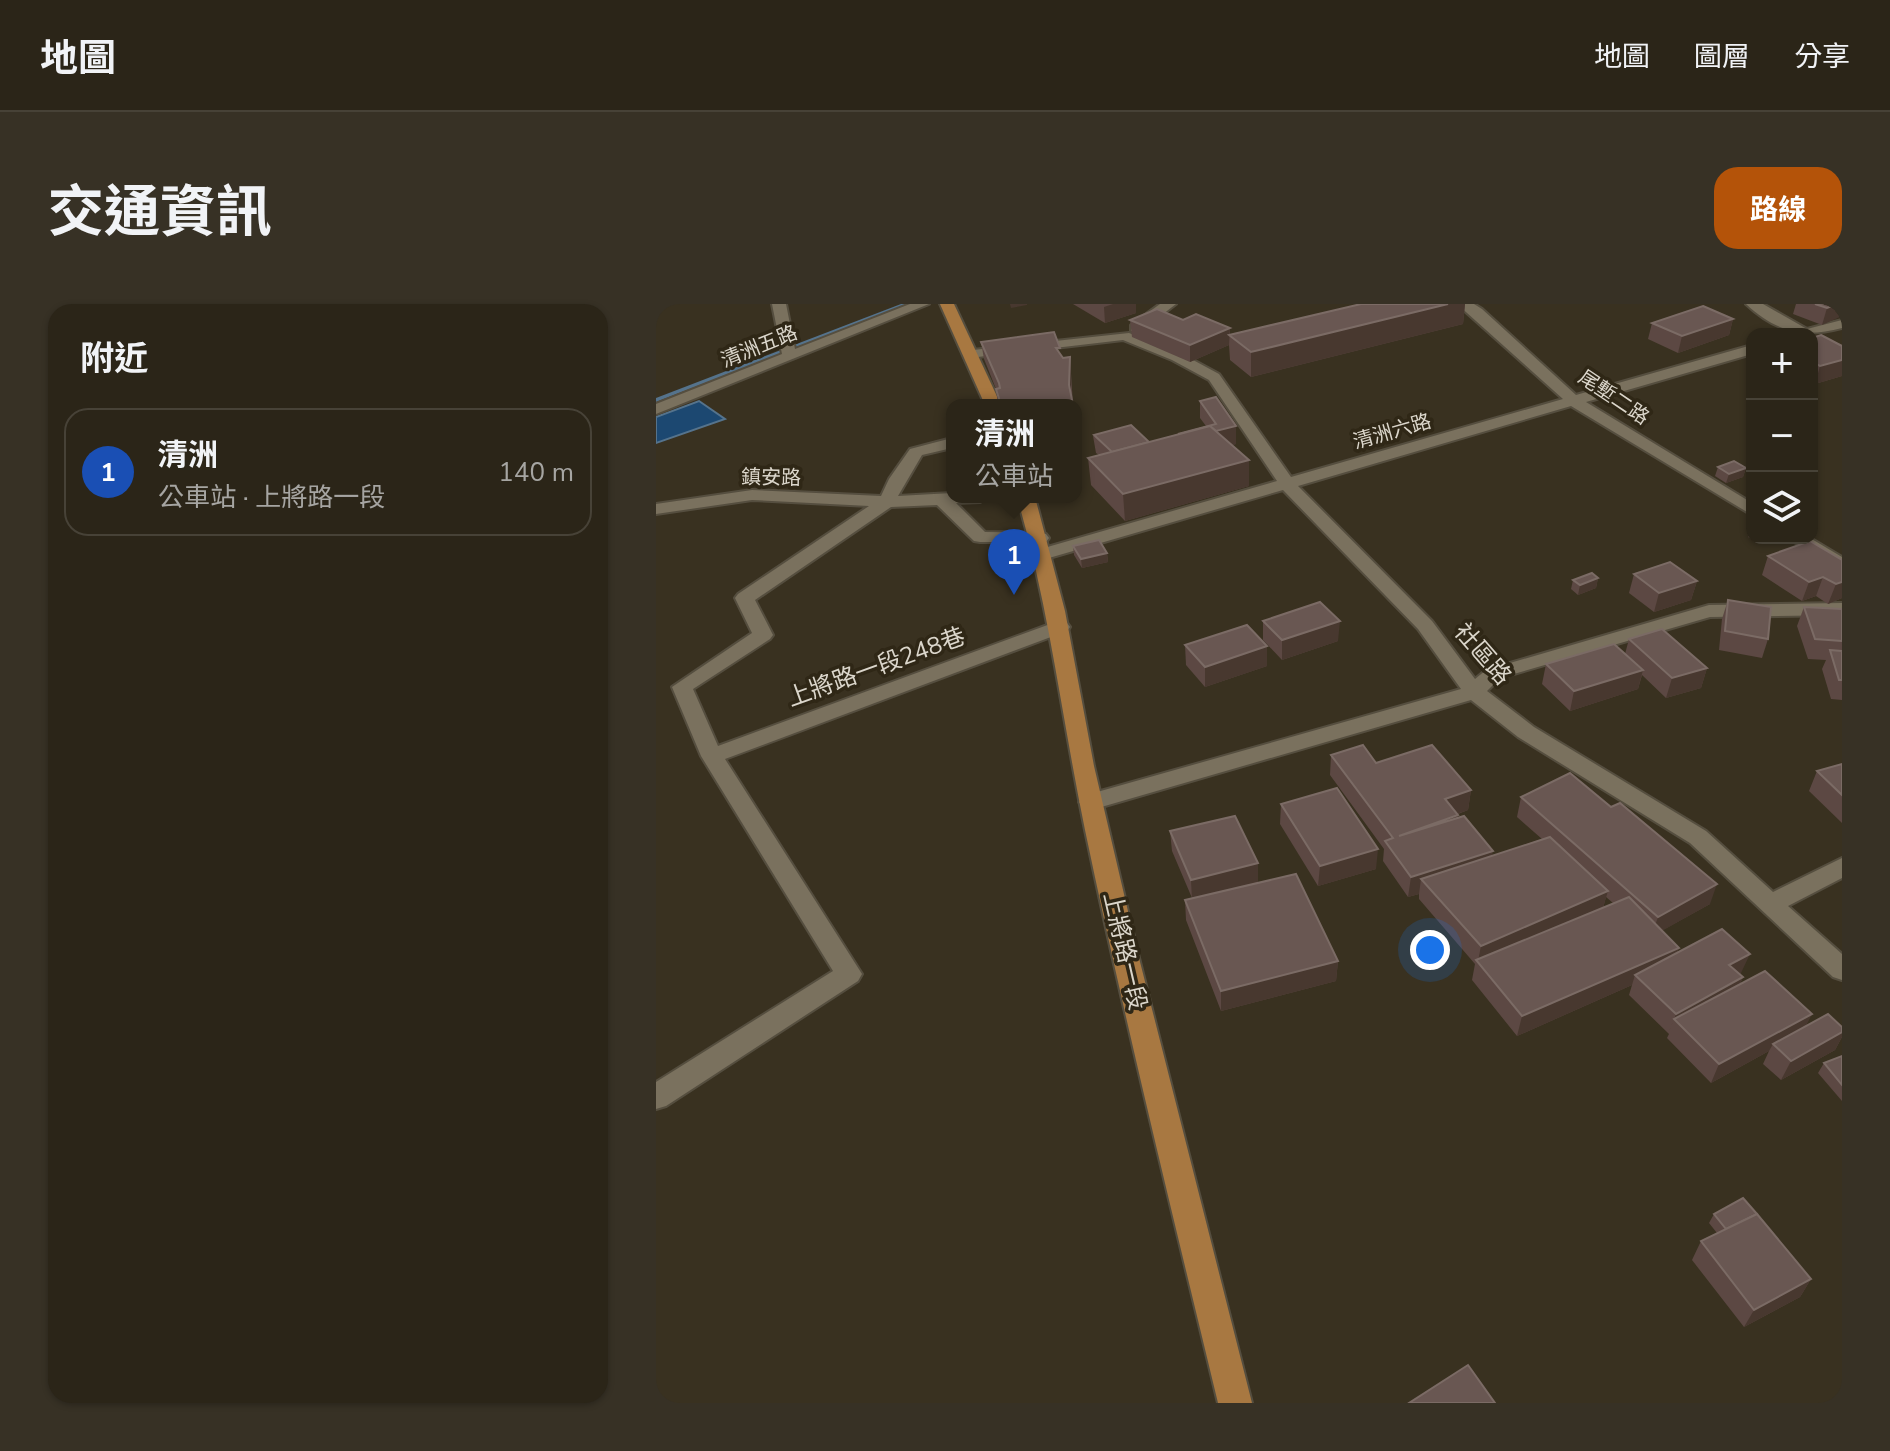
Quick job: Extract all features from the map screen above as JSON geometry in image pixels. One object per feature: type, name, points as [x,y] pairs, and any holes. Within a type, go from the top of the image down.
[{"type":"main road","points":[[947,304],[990,399]]},
{"type":"main road","name":"上將路一段","points":[[1028,503],[1060,627],[1091,802],[1149,1055],[1235,1403]]},
{"type":"street","points":[[779,304],[789,355]]},
{"type":"street","name":"清洲五路","points":[[656,409],[922,304]]},
{"type":"street","points":[[969,354],[1124,336],[1169,304]]},
{"type":"street","name":"尾塹二路","points":[[1464,304],[1477,312],[1575,402],[1746,506]]},
{"type":"street","points":[[1753,304],[1794,328]]},
{"type":"street","points":[[1818,330],[1842,324]]},
{"type":"street","name":"社區路","points":[[1124,336],[1177,357],[1214,377],[1287,484],[1425,625],[1474,692],[1526,732],[1698,837],[1842,970]]},
{"type":"street","name":"清洲六路","points":[[941,499],[980,537],[1041,546],[1287,484],[1746,351]]},
{"type":"street","points":[[656,1097],[849,974],[712,756],[682,687],[763,635],[745,598],[887,502],[897,479],[916,452],[946,444]]},
{"type":"street","name":"鎮安路","points":[[656,509],[752,495],[887,502],[946,499]]},
{"type":"street","points":[[1807,544],[1842,565]]},
{"type":"street","points":[[1091,802],[1474,692],[1493,674],[1709,611],[1842,609]]},
{"type":"street","name":"上將路一段248巷","points":[[712,756],[1060,627]]},
{"type":"street","points":[[1770,904],[1842,867]]},
{"type":"water","points":[[699,401],[725,419],[656,443],[656,417]]},
{"type":"building","points":[[1361,304],[1448,304],[1251,352],[1229,335]]},
{"type":"building","points":[[1815,304],[1837,304],[1827,308]]},
{"type":"building","points":[[1703,306],[1733,319],[1682,336],[1652,323]]},
{"type":"building","points":[[1157,309],[1183,320],[1196,314],[1230,328],[1190,345],[1130,320]]},
{"type":"building","points":[[1054,332],[1060,348],[1056,348],[1063,358],[1070,357],[1072,399],[999,399],[996,389],[1000,388],[999,383],[981,342]]},
{"type":"building","points":[[1818,336],[1842,346],[1842,360],[1818,365]]},
{"type":"building","points":[[1216,397],[1236,426],[1216,431],[1210,426],[1178,434],[1216,424],[1200,401]]},
{"type":"building","points":[[1131,425],[1149,442],[1112,452],[1094,435]]},
{"type":"building","points":[[1210,426],[1249,460],[1123,494],[1088,458]]},
{"type":"building","points":[[1734,461],[1746,468],[1729,474],[1718,467]]},
{"type":"building","points":[[1099,540],[1107,553],[1081,559],[1073,546]]},
{"type":"building","points":[[1802,544],[1815,544],[1842,560],[1842,582],[1836,584],[1823,577],[1809,582],[1768,556]]},
{"type":"building","points":[[1670,562],[1697,581],[1659,593],[1634,574]]},
{"type":"building","points":[[1592,573],[1598,578],[1580,585],[1573,580]]},
{"type":"building","points":[[1728,600],[1771,607],[1768,639],[1725,631]]},
{"type":"building","points":[[1320,602],[1340,621],[1282,640],[1263,621]]},
{"type":"building","points":[[1804,607],[1842,609],[1842,641],[1815,639]]},
{"type":"building","points":[[1247,625],[1267,646],[1205,667],[1185,645]]},
{"type":"building","points":[[1662,629],[1707,668],[1672,678],[1629,639]]},
{"type":"building","points":[[1614,644],[1643,670],[1574,691],[1546,664]]},
{"type":"building","points":[[1830,650],[1842,651],[1842,680],[1839,680]]},
{"type":"building","points":[[1363,745],[1376,763],[1432,745],[1471,790],[1445,799],[1458,815],[1399,836],[1464,816],[1493,851],[1411,877],[1385,841],[1393,838],[1331,755]]},
{"type":"building","points":[[1842,764],[1842,795],[1817,771]]},
{"type":"building","points":[[1570,773],[1611,807],[1620,803],[1717,884],[1658,917],[1521,797]]},
{"type":"building","points":[[1337,788],[1378,849],[1320,866],[1281,804]]},
{"type":"building","points":[[1235,816],[1258,863],[1191,880],[1170,831]]},
{"type":"building","points":[[1550,837],[1608,891],[1481,946],[1421,879]]},
{"type":"building","points":[[1296,874],[1338,961],[1221,991],[1185,900]]},
{"type":"building","points":[[1629,897],[1679,948],[1522,1016],[1476,960]]},
{"type":"building","points":[[1722,929],[1750,954],[1729,965],[1743,977],[1676,1014],[1635,975]]},
{"type":"building","points":[[1765,971],[1812,1014],[1719,1064],[1674,1019]]},
{"type":"building","points":[[1828,1014],[1842,1027],[1842,1032],[1791,1061],[1773,1044]]},
{"type":"building","points":[[1842,1056],[1842,1085],[1824,1063]]},
{"type":"building","points":[[1743,1198],[1757,1214],[1726,1229],[1714,1214]]},
{"type":"building","points":[[1757,1214],[1811,1279],[1754,1310],[1701,1241]]},
{"type":"building","points":[[1468,1365],[1495,1403],[1409,1403]]},
{"type":"waterway","points":[[656,400],[906,304]]},
{"type":"place","name":"清洲","points":[[1014,595]]}]
